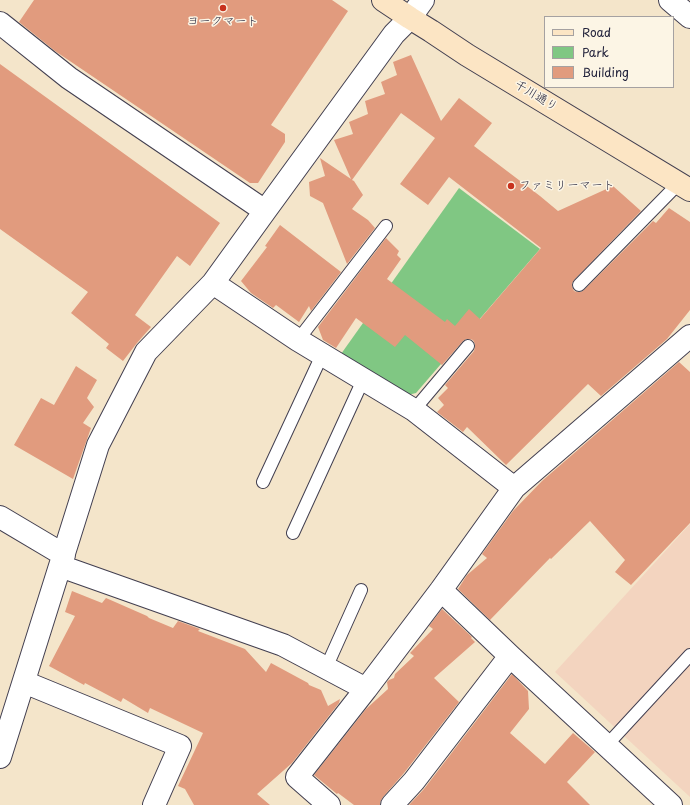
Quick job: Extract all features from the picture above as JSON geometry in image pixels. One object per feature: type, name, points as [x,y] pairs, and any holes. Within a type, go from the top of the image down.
[{"type":"main road","name":"千川通り","points":[[383,0],[467,55],[685,186]]},
{"type":"street","points":[[0,757],[98,445],[146,352],[213,283],[394,34],[410,18],[423,0]]},
{"type":"street","points":[[670,0],[690,16]]},
{"type":"street","points":[[0,23],[69,78],[265,211]]},
{"type":"street","points":[[213,283],[298,340],[414,410],[514,488]]},
{"type":"street","points":[[329,805],[297,777],[441,590],[514,488],[690,336]]},
{"type":"street","points":[[0,517],[62,561],[283,645],[366,689]]},
{"type":"street","points":[[441,590],[606,746],[671,805]]},
{"type":"street","points":[[392,805],[414,781],[510,656]]},
{"type":"street","points":[[24,682],[180,746],[154,805]]},
{"type":"lane","points":[[579,285],[685,186]]},
{"type":"lane","points":[[298,340],[386,226]]},
{"type":"lane","points":[[414,410],[468,346]]},
{"type":"lane","points":[[263,482],[322,355]]},
{"type":"lane","points":[[293,533],[363,380]]},
{"type":"lane","points":[[326,668],[361,590]]},
{"type":"lane","points":[[606,746],[690,655]]},
{"type":"shaded area","points":[[690,524],[690,797],[555,672]]},
{"type":"green space","points":[[459,188],[540,249],[416,393],[408,395],[341,354]]},
{"type":"building","points":[[34,0],[332,0],[348,11],[271,125],[285,134],[285,142],[258,183],[250,183],[55,51],[19,22]]},
{"type":"building","points":[[411,55],[441,121],[459,98],[492,123],[474,146],[558,211],[613,186],[641,211],[574,280],[572,287],[574,291],[581,292],[584,290],[653,221],[656,223],[669,208],[690,222],[690,310],[667,339],[601,396],[588,384],[506,465],[467,427],[463,432],[437,412],[444,405],[438,398],[448,388],[445,385],[474,351],[475,344],[473,340],[466,339],[463,341],[442,365],[405,335],[395,347],[356,318],[336,348],[323,340],[318,327],[386,238],[399,251],[397,255],[401,259],[387,279],[445,322],[447,319],[455,326],[469,309],[480,319],[541,248],[449,177],[428,205],[400,184],[435,138],[401,113],[352,180],[363,195],[352,209],[368,220],[375,228],[347,264],[323,203],[310,196],[309,182],[325,176],[320,158],[351,179],[334,140],[353,134],[349,122],[368,114],[365,101],[385,94],[381,82],[397,75],[393,62]]},
{"type":"building","points":[[0,64],[220,223],[190,266],[177,256],[135,315],[151,327],[123,361],[106,348],[109,344],[71,313],[88,292],[0,229]]},
{"type":"building","points":[[280,225],[341,272],[311,311],[309,306],[299,322],[276,305],[273,308],[251,293],[241,281],[267,247],[265,246]]},
{"type":"building","points":[[679,362],[690,372],[690,523],[631,585],[615,572],[625,560],[590,521],[551,559],[550,558],[490,620],[458,589],[467,575],[487,558],[482,554],[513,511],[542,481]]},
{"type":"building","points":[[76,366],[97,380],[87,398],[94,407],[83,423],[91,428],[73,479],[14,445],[41,398],[54,405]]},
{"type":"building","points":[[72,591],[102,603],[106,598],[173,628],[178,621],[200,629],[198,631],[245,649],[266,672],[271,663],[308,683],[309,685],[321,690],[328,706],[340,699],[339,703],[292,763],[257,794],[270,805],[194,805],[185,789],[178,786],[203,733],[150,708],[148,713],[123,698],[121,702],[85,683],[84,685],[49,666],[75,616],[65,612]]},
{"type":"building","points":[[442,609],[472,637],[471,638],[475,642],[434,678],[459,702],[404,773],[383,797],[380,805],[354,805],[338,793],[337,794],[314,775],[366,709],[388,689],[387,682],[394,678],[395,674],[414,656],[410,653],[433,629],[429,626]]},
{"type":"building","points":[[512,674],[528,691],[529,709],[510,733],[545,764],[573,733],[595,752],[567,782],[590,805],[409,805],[424,789]]},
{"type":"place","name":"ヨークマート","points":[[223,8]]},
{"type":"place","name":"ファミリーマート","points":[[511,186]]}]
